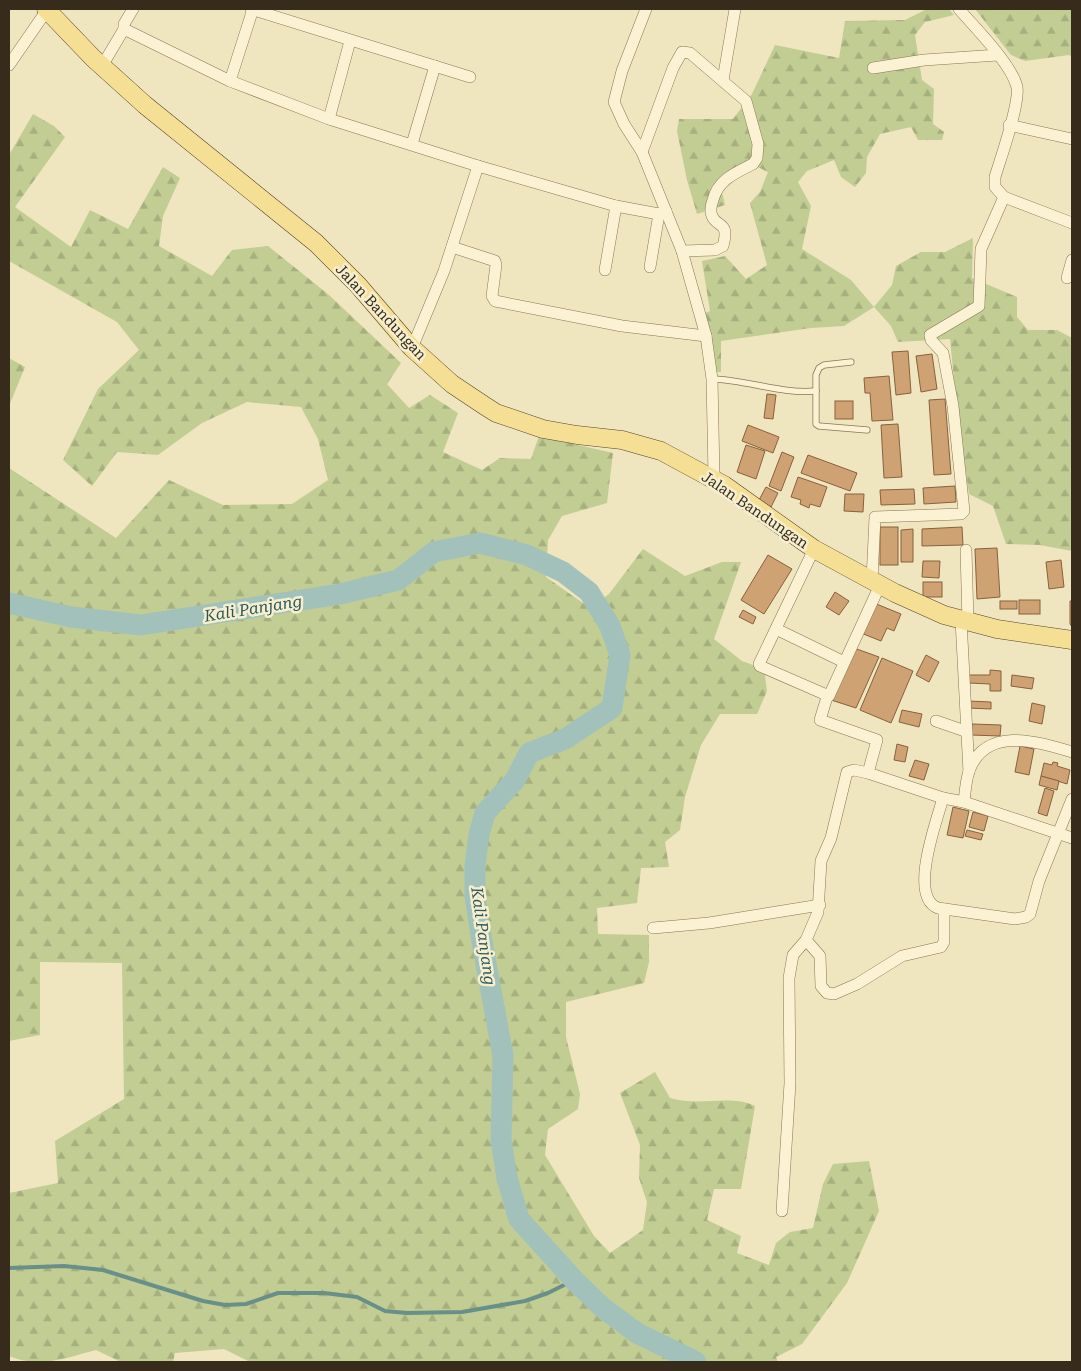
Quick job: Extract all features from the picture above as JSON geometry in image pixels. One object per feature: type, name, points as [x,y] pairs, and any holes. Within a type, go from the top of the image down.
[{"type":"main road","name":"Jalan Bandungan","points":[[46,9],[102,66],[145,105],[316,243],[358,285],[412,348],[452,384],[496,412],[543,429],[622,440],[648,446],[724,485],[814,549],[944,615],[997,629],[1072,640]]},
{"type":"street","points":[[9,65],[46,9]]},
{"type":"street","points":[[102,66],[124,29],[124,24],[133,9]]},
{"type":"street","points":[[230,81],[252,9],[470,77]]},
{"type":"street","points":[[646,9],[614,96],[614,102],[624,124],[642,152],[663,212],[682,251],[706,336],[712,379],[714,476],[724,485]]},
{"type":"street","points":[[723,80],[735,9]]},
{"type":"street","points":[[959,9],[998,55],[1011,73],[1017,88],[1016,105],[995,177],[995,188],[1004,198],[1072,223]]},
{"type":"street","points":[[124,29],[230,81],[328,119],[478,166],[616,206],[663,212]]},
{"type":"street","points":[[328,119],[350,40]]},
{"type":"street","points":[[642,152],[673,68],[682,52],[690,54],[746,101],[758,144],[757,158],[753,164],[729,176],[714,195],[711,213],[713,219],[722,224],[724,230],[723,246],[715,250],[682,251]]},
{"type":"street","points":[[873,68],[924,60],[998,55]]},
{"type":"street","points":[[412,144],[434,66]]},
{"type":"street","points":[[1010,125],[1072,139]]},
{"type":"street","points":[[412,348],[452,247],[478,166]]},
{"type":"street","points":[[868,773],[876,739],[820,720],[827,697],[844,662],[876,582],[875,517],[961,514],[964,511],[953,406],[945,362],[942,350],[931,340],[930,335],[979,306],[981,249],[1004,198]]},
{"type":"street","points":[[605,270],[616,206]]},
{"type":"street","points":[[650,266],[663,212]]},
{"type":"street","points":[[452,247],[495,261],[492,296],[495,301],[622,326],[706,336]]},
{"type":"street","points":[[1067,278],[1072,260]]},
{"type":"street","points":[[814,549],[759,666],[827,697]]},
{"type":"street","points":[[964,802],[969,772],[966,731],[966,550]]},
{"type":"street","points":[[776,629],[844,662]]},
{"type":"street","points":[[936,721],[966,731]]},
{"type":"street","points":[[969,772],[980,753],[997,742],[1006,740],[1034,741],[1072,752]]},
{"type":"street","points":[[782,1211],[790,1083],[790,969],[793,955],[806,940],[817,916],[820,905],[820,861],[832,838],[845,776],[848,771],[854,770],[868,773],[943,798],[964,802],[1002,816],[1059,832],[1072,838]]},
{"type":"street","points":[[943,798],[931,838],[924,881],[926,896],[933,907],[1015,918],[1026,917],[1030,914],[1039,880],[1072,799]]},
{"type":"street","points":[[653,928],[709,923],[820,905]]},
{"type":"street","points":[[806,940],[820,956],[821,986],[827,993],[834,994],[857,984],[902,956],[941,947],[944,942],[944,909]]},
{"type":"lane","points":[[850,362],[824,365],[819,368],[816,391],[817,426],[867,430]]},
{"type":"lane","points":[[712,379],[744,381],[788,392],[816,391]]},
{"type":"green space","points":[[927,9],[949,9],[954,15],[925,22],[915,35],[922,80],[934,89],[933,124],[944,132],[942,140],[918,140],[911,127],[880,134],[867,157],[866,173],[855,187],[841,177],[834,160],[807,171],[798,182],[811,206],[802,249],[851,280],[874,307],[844,326],[811,328],[721,341],[721,372],[706,372],[696,317],[710,311],[702,261],[725,256],[746,279],[767,265],[750,203],[760,192],[768,172],[747,162],[719,179],[725,205],[697,214],[687,180],[677,131],[679,119],[733,119],[752,94],[775,45],[839,58],[845,21],[905,20]]},
{"type":"green space","points":[[975,9],[1072,9],[1072,57],[1069,55],[1025,61],[1011,55]]},
{"type":"green space","points":[[33,114],[54,126],[65,137],[15,207],[71,247],[90,210],[128,229],[163,167],[180,178],[163,216],[159,246],[212,276],[232,250],[268,246],[329,295],[401,363],[387,384],[409,408],[430,395],[458,413],[443,452],[482,470],[500,458],[531,459],[539,436],[613,453],[607,503],[562,516],[548,540],[546,577],[590,608],[609,594],[643,549],[685,576],[722,562],[741,562],[714,639],[742,661],[764,669],[767,691],[757,714],[720,714],[701,745],[685,797],[680,830],[665,842],[669,867],[641,868],[637,903],[597,908],[598,934],[649,935],[649,962],[644,983],[566,1002],[566,1037],[580,1094],[578,1109],[548,1129],[545,1155],[594,1236],[610,1253],[643,1230],[647,1202],[639,1178],[640,1145],[620,1093],[655,1072],[670,1098],[692,1101],[735,1101],[755,1106],[741,1189],[714,1189],[707,1220],[741,1236],[737,1253],[769,1265],[776,1243],[790,1232],[813,1228],[823,1184],[833,1164],[869,1161],[879,1211],[847,1283],[802,1344],[776,1357],[778,1362],[250,1362],[224,1349],[175,1353],[173,1362],[121,1362],[96,1350],[63,1359],[42,1362],[20,1360],[9,1356],[9,1193],[58,1183],[55,1141],[124,1099],[122,963],[40,962],[40,1035],[9,1041],[9,468],[116,538],[169,480],[223,505],[292,504],[328,480],[318,439],[301,407],[247,402],[202,423],[158,455],[117,452],[92,486],[63,460],[98,389],[139,350],[117,322],[9,261],[9,155]]},
{"type":"green space","points":[[973,238],[972,278],[1017,297],[1017,317],[1028,330],[1057,330],[1072,338],[1072,551],[1040,545],[1006,544],[993,506],[969,494],[957,412],[950,339],[898,342],[891,326],[874,307],[892,285],[896,266],[921,252],[945,252]]},
{"type":"green space","points":[[9,358],[25,367],[9,406]]},
{"type":"building","points":[[908,351],[911,393],[896,395],[892,352]]},
{"type":"building","points":[[932,354],[937,389],[921,392],[916,356]]},
{"type":"building","points":[[889,376],[893,420],[872,421],[870,393],[865,393],[864,378]]},
{"type":"building","points":[[767,394],[776,395],[773,419],[764,418]]},
{"type":"building","points":[[945,399],[951,474],[934,475],[929,400]]},
{"type":"building","points":[[835,401],[853,401],[853,419],[835,419]]},
{"type":"building","points":[[898,424],[902,477],[884,478],[881,425]]},
{"type":"building","points":[[748,425],[779,437],[773,453],[742,441]]},
{"type":"building","points":[[746,445],[765,451],[756,479],[737,472]]},
{"type":"building","points":[[782,452],[794,457],[781,491],[769,486]]},
{"type":"building","points":[[808,455],[857,473],[850,491],[801,473]]},
{"type":"building","points":[[798,477],[827,487],[820,507],[810,504],[809,508],[800,504],[801,500],[791,497]]},
{"type":"building","points":[[955,486],[956,502],[924,504],[923,488]]},
{"type":"building","points":[[766,487],[778,493],[771,507],[759,500]]},
{"type":"building","points":[[914,489],[915,504],[881,505],[880,490]]},
{"type":"building","points":[[845,494],[864,494],[863,512],[844,511]]},
{"type":"building","points":[[880,527],[898,527],[898,565],[880,565]]},
{"type":"building","points":[[962,527],[963,545],[922,546],[922,529]]},
{"type":"building","points":[[913,529],[913,562],[901,562],[901,530]]},
{"type":"building","points":[[997,548],[1000,597],[977,599],[975,549]]},
{"type":"building","points":[[768,555],[792,569],[764,614],[741,600]]},
{"type":"building","points":[[1061,560],[1064,587],[1049,589],[1046,562]]},
{"type":"building","points":[[923,561],[940,561],[939,578],[922,577]]},
{"type":"building","points":[[923,582],[942,582],[942,597],[923,597]]},
{"type":"building","points":[[835,592],[849,601],[839,615],[826,607]]},
{"type":"building","points":[[1019,600],[1040,600],[1040,614],[1019,614]]},
{"type":"building","points":[[1000,601],[1017,601],[1017,609],[1000,609]]},
{"type":"building","points":[[1070,601],[1072,601],[1072,627],[1070,624]]},
{"type":"building","points":[[874,603],[901,614],[894,631],[887,628],[881,641],[861,633]]},
{"type":"building","points":[[743,610],[756,617],[753,624],[739,617]]},
{"type":"building","points":[[854,648],[879,657],[856,708],[831,700]]},
{"type":"building","points":[[926,655],[939,662],[929,682],[916,675]]},
{"type":"building","points":[[882,658],[913,671],[891,723],[860,710]]},
{"type":"building","points":[[990,670],[1001,671],[1001,691],[990,691],[990,684],[969,683],[969,675],[990,675]]},
{"type":"building","points":[[1012,675],[1034,678],[1032,689],[1011,686]]},
{"type":"building","points":[[968,701],[991,702],[991,709],[968,708]]},
{"type":"building","points":[[1032,703],[1045,706],[1042,724],[1029,721]]},
{"type":"building","points":[[902,710],[922,714],[919,727],[899,722]]},
{"type":"building","points":[[972,724],[1001,725],[1000,736],[971,735]]},
{"type":"building","points":[[897,744],[908,747],[905,762],[894,760]]},
{"type":"building","points":[[1020,746],[1034,749],[1029,775],[1015,772]]},
{"type":"building","points":[[915,760],[929,764],[924,780],[909,776]]},
{"type":"building","points":[[1053,762],[1058,763],[1057,766],[1070,770],[1067,784],[1041,776],[1044,763],[1052,765]]},
{"type":"building","points":[[1041,776],[1059,781],[1057,790],[1039,785]]},
{"type":"building","points":[[1045,788],[1054,791],[1047,816],[1038,813]]},
{"type":"building","points":[[953,807],[969,811],[963,838],[947,835]]},
{"type":"building","points":[[973,812],[988,816],[984,831],[969,827]]},
{"type":"building","points":[[967,830],[983,834],[981,840],[965,836]]},
{"type":"waterway","name":"Kali Panjang","points":[[9,603],[71,617],[141,625],[340,594],[398,580],[434,552],[480,543],[527,555],[563,572],[589,592],[610,626],[620,655],[612,708],[565,739],[529,753],[515,780],[485,813],[479,834],[475,866],[475,896],[503,1056],[501,1140],[507,1178],[519,1219],[574,1280],[603,1308],[637,1333],[696,1362]]},
{"type":"waterway","points":[[9,1268],[64,1266],[103,1270],[203,1301],[225,1305],[246,1304],[278,1293],[324,1293],[357,1297],[385,1311],[407,1313],[462,1312],[525,1301],[548,1293],[574,1280]]}]
